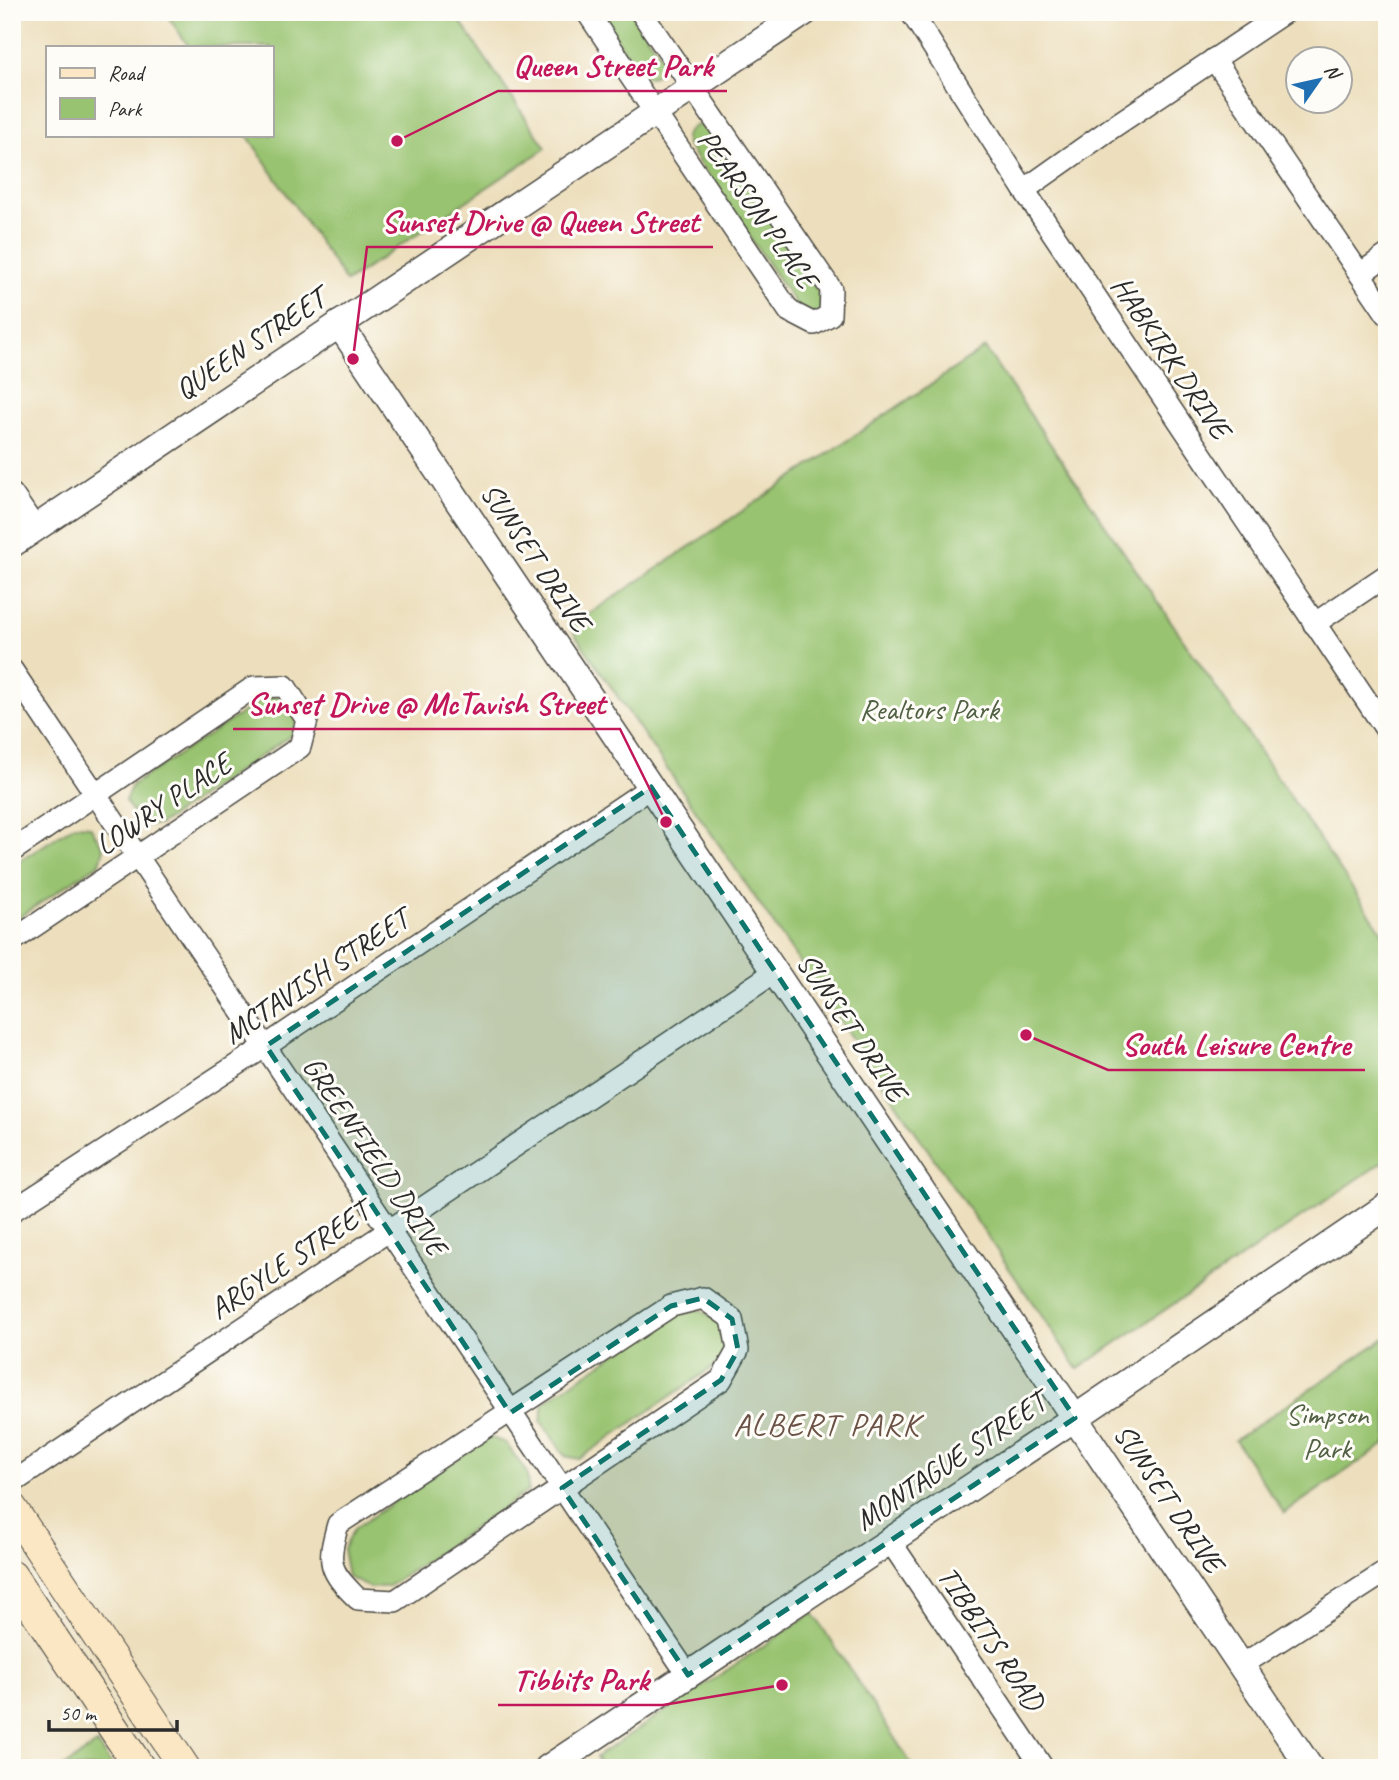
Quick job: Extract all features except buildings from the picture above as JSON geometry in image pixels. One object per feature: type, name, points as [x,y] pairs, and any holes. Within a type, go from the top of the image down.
[{"type":"main road","points":[[12,1508],[185,1768]]},
{"type":"main road","points":[[12,1576],[140,1768]]},
{"type":"street","name":"PEARSON PLACE","points":[[587,12],[789,311],[814,324],[830,315],[831,289],[641,12]]},
{"type":"street","name":"QUEEN STREET","points":[[12,544],[805,12]]},
{"type":"street","name":"HABKIRK DRIVE","points":[[911,12],[1024,190],[1387,731]]},
{"type":"street","points":[[1024,190],[1285,12]]},
{"type":"street","points":[[1214,60],[1387,314]]},
{"type":"street","points":[[1360,274],[1387,256]]},
{"type":"street","name":"SUNSET DRIVE","points":[[339,324],[1310,1768]]},
{"type":"street","points":[[12,494],[35,528]]},
{"type":"street","points":[[1314,624],[1387,575]]},
{"type":"street","name":"GREENFIELD DRIVE","points":[[12,670],[688,1675]]},
{"type":"street","name":"LOWRY PLACE","points":[[12,851],[254,687],[285,686],[307,720],[300,747],[12,941]]},
{"type":"street","name":"MCTAVISH STREET","points":[[12,1211],[266,1046],[651,787]]},
{"type":"street","name":"ARGYLE STREET","points":[[12,1483],[775,972]]},
{"type":"street","name":"MONTAGUE STREET","points":[[548,1768],[1075,1418],[1387,1206]]},
{"type":"street","points":[[704,1298],[732,1319],[738,1350],[721,1380],[562,1488],[395,1601],[358,1599],[339,1581],[329,1555],[338,1524],[671,1306],[704,1298]]},
{"type":"street","name":"TIBBITS ROAD","points":[[890,1541],[1043,1768]]},
{"type":"street","points":[[1242,1665],[1387,1570]]},
{"type":"highlighted area","points":[[651,787],[1075,1418],[688,1675],[562,1488],[721,1380],[738,1350],[732,1319],[703,1298],[671,1306],[510,1413],[266,1046]]},
{"type":"green space","points":[[165,12],[454,12],[546,148],[346,282],[248,136],[273,136],[273,46],[188,46]]},
{"type":"green space","points":[[598,12],[631,12],[662,58],[662,67],[658,74],[650,77],[641,75]]},
{"type":"green space","points":[[696,125],[709,129],[824,300],[820,313],[803,315],[687,145],[685,137]]},
{"type":"green space","name":"Realtors Park","points":[[985,348],[1387,939],[1387,1159],[1078,1369],[570,627]]},
{"type":"green space","points":[[268,696],[282,698],[297,720],[293,734],[159,825],[142,825],[125,801],[132,785]]},
{"type":"green space","points":[[75,825],[90,826],[104,849],[100,863],[12,922],[12,866]]},
{"type":"green space","points":[[701,1310],[720,1323],[726,1351],[716,1365],[579,1459],[565,1456],[541,1421],[544,1402],[676,1313]]},
{"type":"green space","name":"Simpson Park","points":[[1387,1337],[1387,1443],[1284,1513],[1235,1440]]},
{"type":"green space","points":[[489,1437],[506,1443],[527,1473],[528,1491],[389,1586],[370,1588],[348,1577],[343,1549],[354,1529]]},
{"type":"green space","points":[[813,1613],[914,1768],[603,1768],[596,1757]]},
{"type":"green space","points":[[97,1744],[113,1768],[62,1768]]},
{"type":"place","name":"Queen Street Park","points":[[397,141]]},
{"type":"place","name":"Sunset Drive @ Queen Street","points":[[353,359]]},
{"type":"place","name":"Sunset Drive @ McTavish Street","points":[[666,822]]},
{"type":"place","name":"South Leisure Centre","points":[[1026,1035]]},
{"type":"place","name":"Tibbits Park","points":[[782,1685]]},
{"type":"district","name":"ALBERT PARK","points":[[827,1424]]}]
